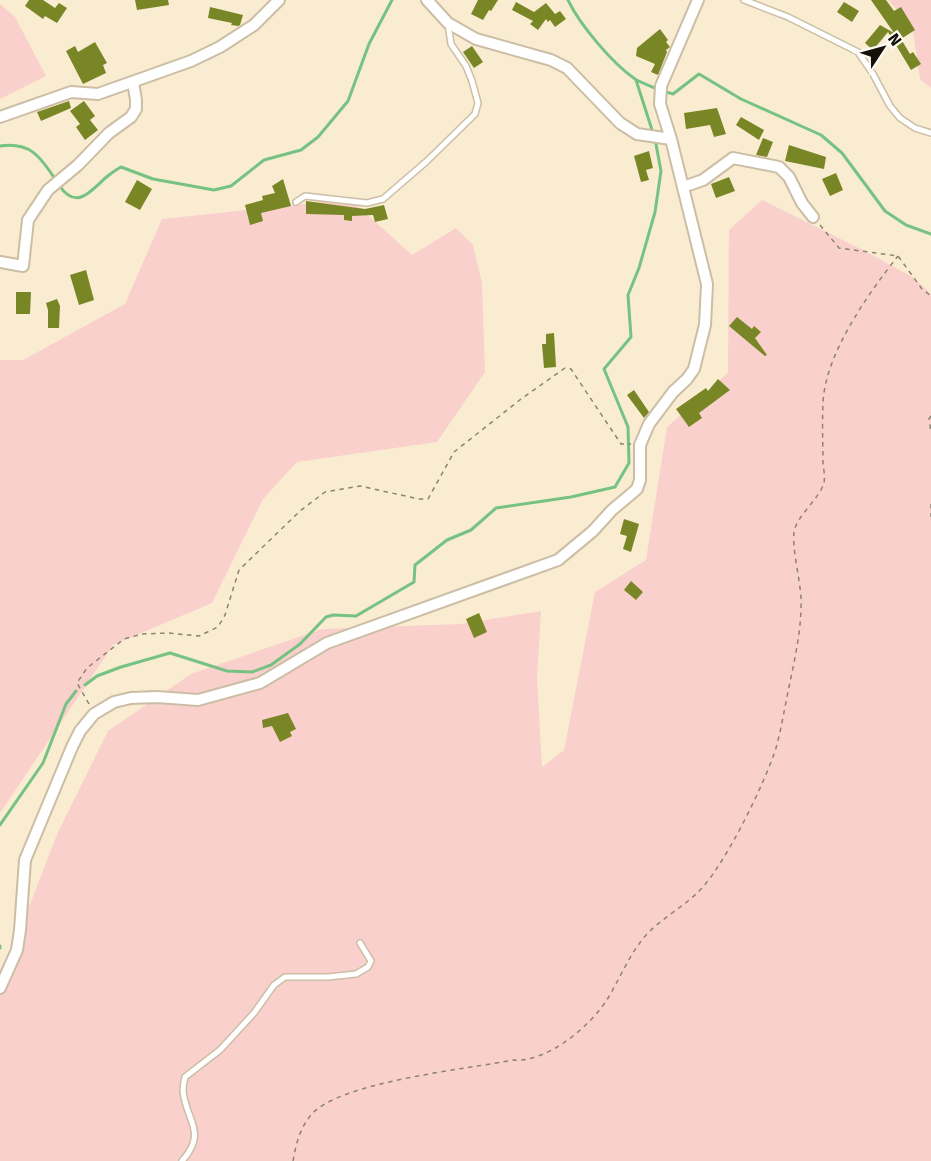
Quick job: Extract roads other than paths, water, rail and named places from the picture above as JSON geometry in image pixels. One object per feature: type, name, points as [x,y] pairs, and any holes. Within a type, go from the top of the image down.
[{"type":"street","points":[[0,117],[71,92],[98,94],[191,61],[220,47],[254,25],[279,0]]},
{"type":"street","points":[[427,0],[448,23],[476,39],[551,60],[567,68],[625,127],[637,134],[661,138]]},
{"type":"street","points":[[0,988],[16,950],[20,930],[25,860],[72,747],[80,731],[94,714],[114,702],[131,698],[198,700],[260,683],[327,642],[558,560],[593,531],[612,510],[637,489],[640,480],[640,445],[649,424],[658,411],[694,369],[705,325],[707,284],[683,187],[661,138],[660,104],[661,86],[698,0]]},
{"type":"street","points":[[0,262],[23,266],[28,220],[48,190],[78,165],[110,133],[131,117],[136,109],[133,82]]},
{"type":"street","points":[[683,187],[703,180],[733,158],[779,167],[789,177],[802,203],[813,217]]},
{"type":"lane","points":[[744,0],[788,17],[858,52],[890,106],[900,118],[915,128],[931,133]]},
{"type":"lane","points":[[296,202],[305,196],[367,203],[383,199],[427,161],[475,114],[478,103],[472,81],[452,44],[448,23]]},
{"type":"lane","points":[[182,1161],[194,1143],[196,1131],[183,1091],[185,1077],[220,1050],[254,1013],[274,985],[285,977],[328,977],[356,974],[368,968],[371,962],[360,943]]},
{"type":"waterway","points":[[59,185],[73,197],[86,195],[121,167],[153,179],[214,190],[231,186],[264,160],[301,150],[318,137],[348,101],[369,44],[392,0]]},
{"type":"waterway","points":[[568,0],[588,32],[607,54],[635,79],[657,89]]},
{"type":"waterway","points":[[663,91],[673,94],[699,74],[741,99],[821,135],[842,153],[885,211],[906,225],[931,234]]},
{"type":"waterway","points":[[636,80],[653,133]]},
{"type":"waterway","points":[[85,685],[97,676],[170,653],[227,671],[252,672],[271,665],[300,644],[326,617],[356,616],[414,582],[415,565],[447,540],[471,530],[496,508],[571,497],[615,487],[629,463],[628,427],[604,369],[631,337],[628,295],[639,268],[655,212],[661,171],[655,139]]},
{"type":"waterway","points":[[0,146],[19,146],[33,152],[55,179]]},
{"type":"waterway","points":[[0,825],[43,763],[66,704],[76,691]]}]
